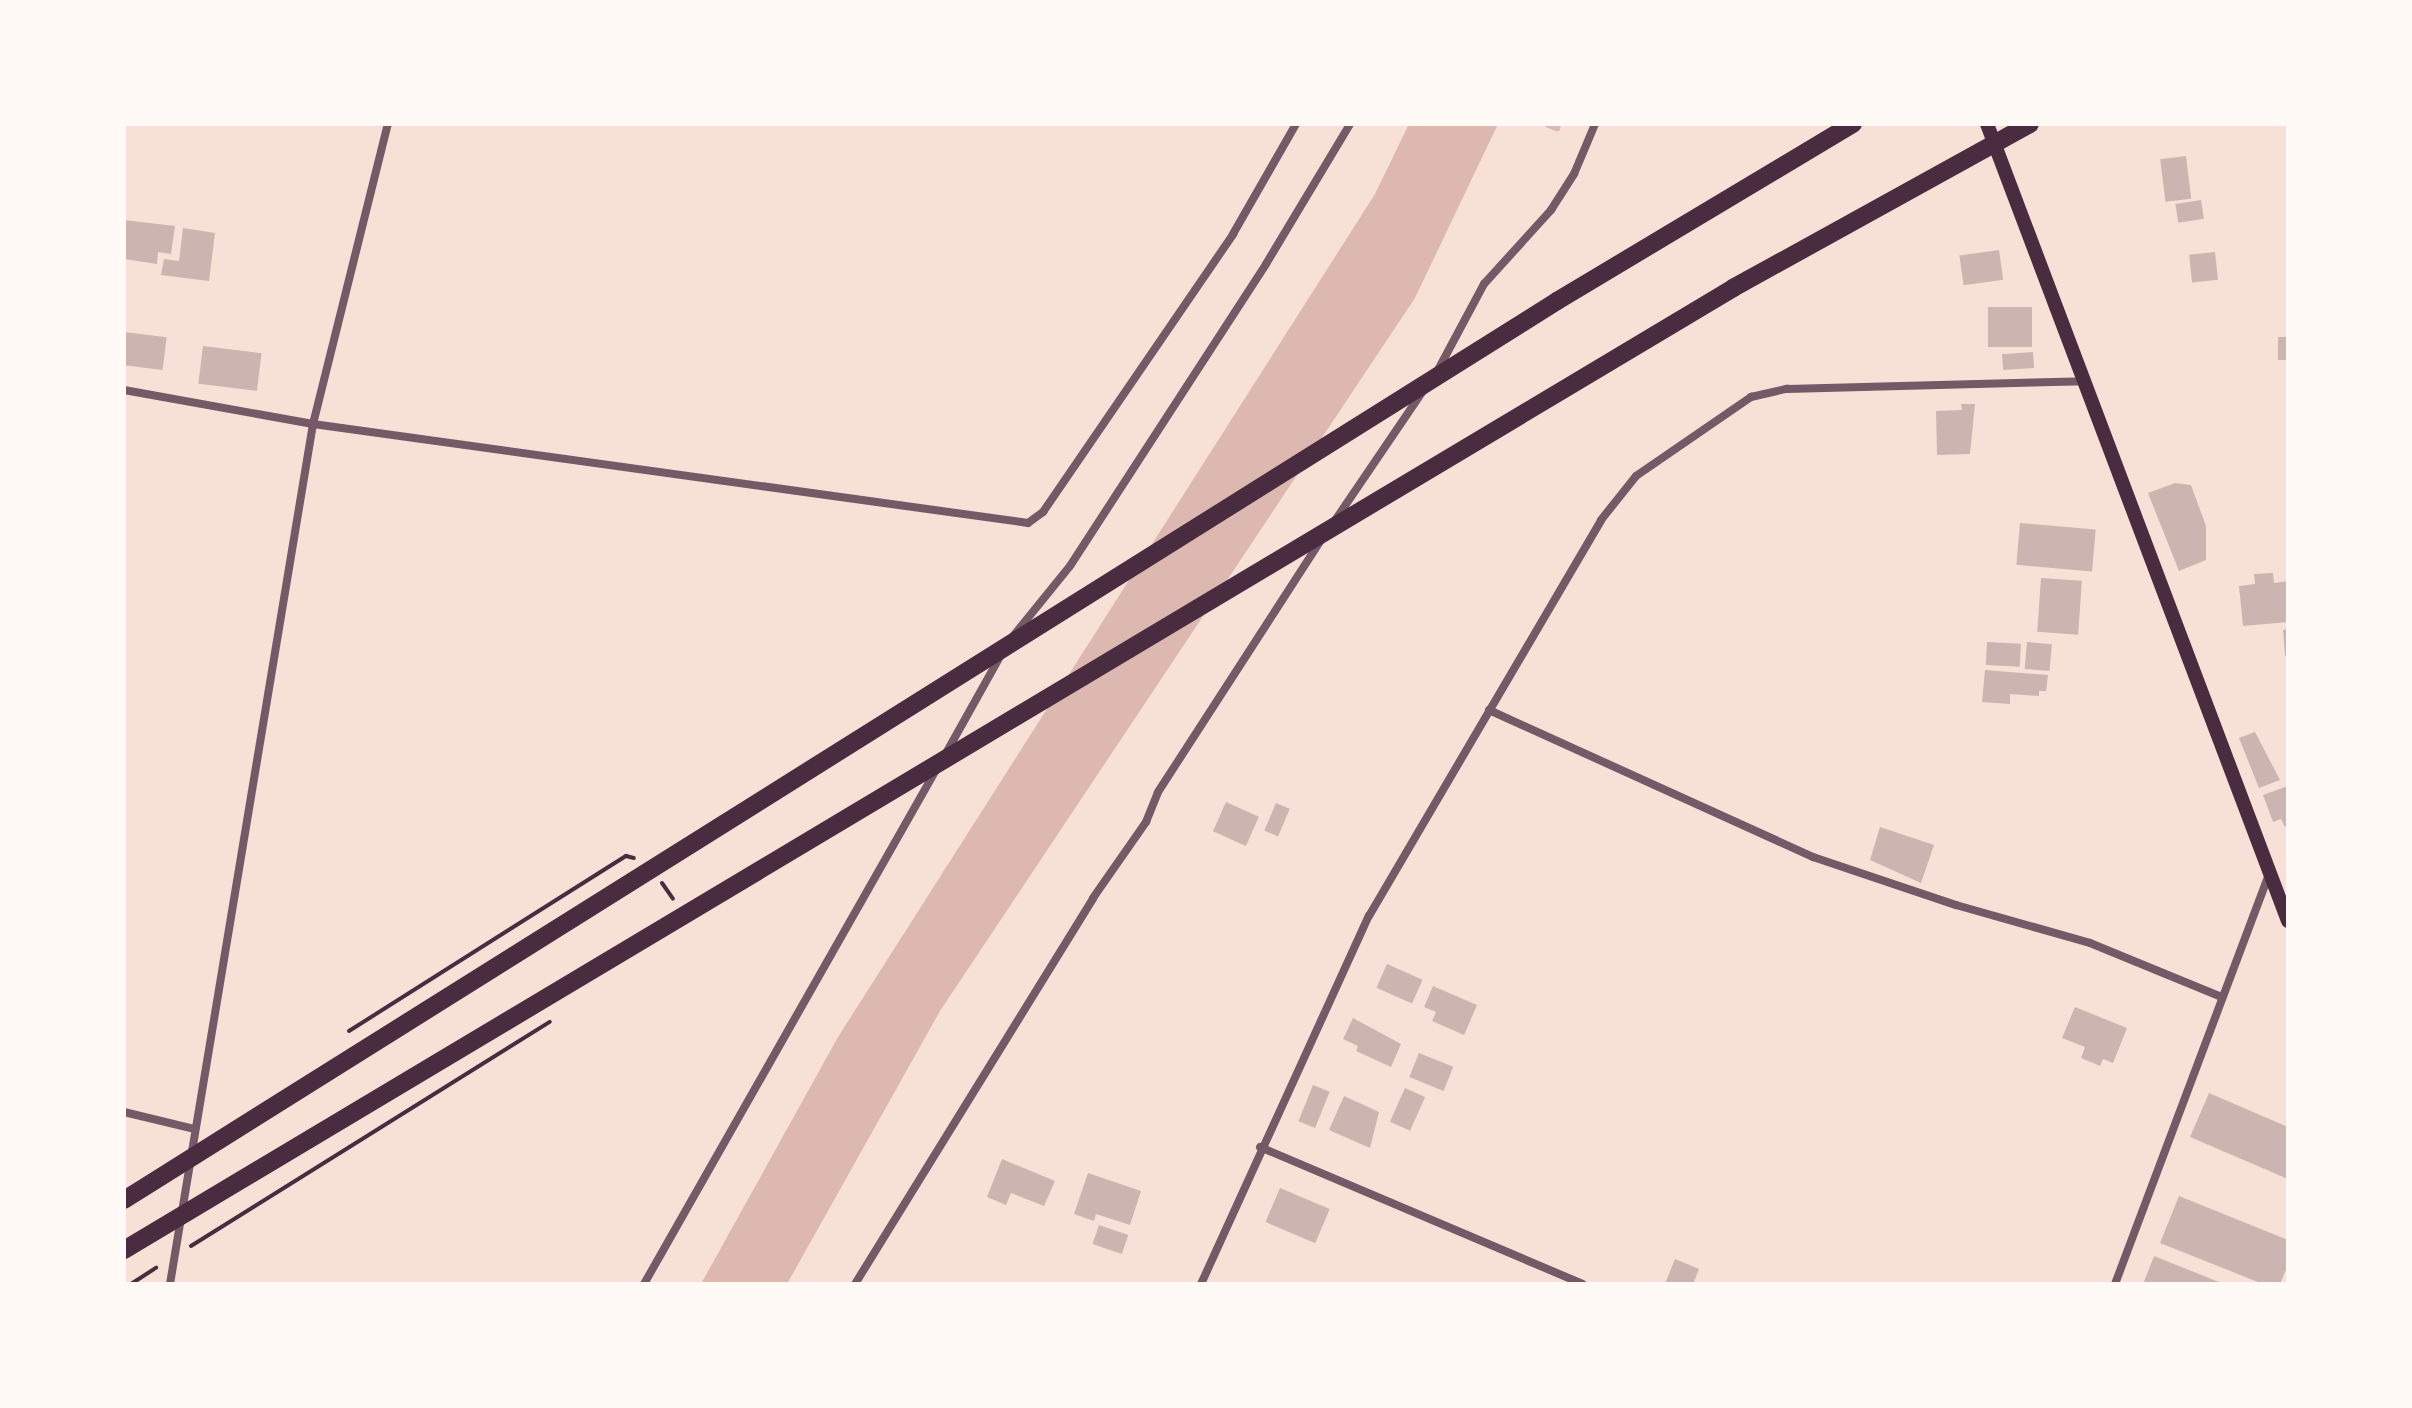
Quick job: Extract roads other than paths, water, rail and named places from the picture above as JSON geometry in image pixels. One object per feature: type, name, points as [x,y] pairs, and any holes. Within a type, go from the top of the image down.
[{"type":"highway","points":[[124,1200],[1557,301],[1853,124]]},
{"type":"highway","points":[[124,1250],[1733,288],[2025,127]]},
{"type":"main road","points":[[1987,124],[2288,921]]},
{"type":"street","points":[[170,1284],[313,424],[388,124]]},
{"type":"street","points":[[124,390],[313,424],[1028,523],[1043,512],[1233,234],[1296,124]]},
{"type":"street","points":[[644,1284],[1021,619],[1070,566],[1266,264],[1350,124]]},
{"type":"street","points":[[855,1284],[1271,614],[1446,358],[1484,284],[1551,210],[1574,174],[1595,124]]},
{"type":"street","points":[[1201,1284],[1260,1147],[1369,916],[1601,520],[1636,476],[1751,397],[1787,389],[2086,381]]},
{"type":"street","points":[[1489,710],[1813,857],[1956,905],[2090,943],[2219,996]]},
{"type":"street","points":[[2115,1284],[2219,996],[2269,873]]},
{"type":"street","points":[[124,1112],[195,1129]]},
{"type":"street","points":[[1260,1147],[1582,1284]]},
{"type":"waterway","points":[[1548,124],[1556,127]]}]
